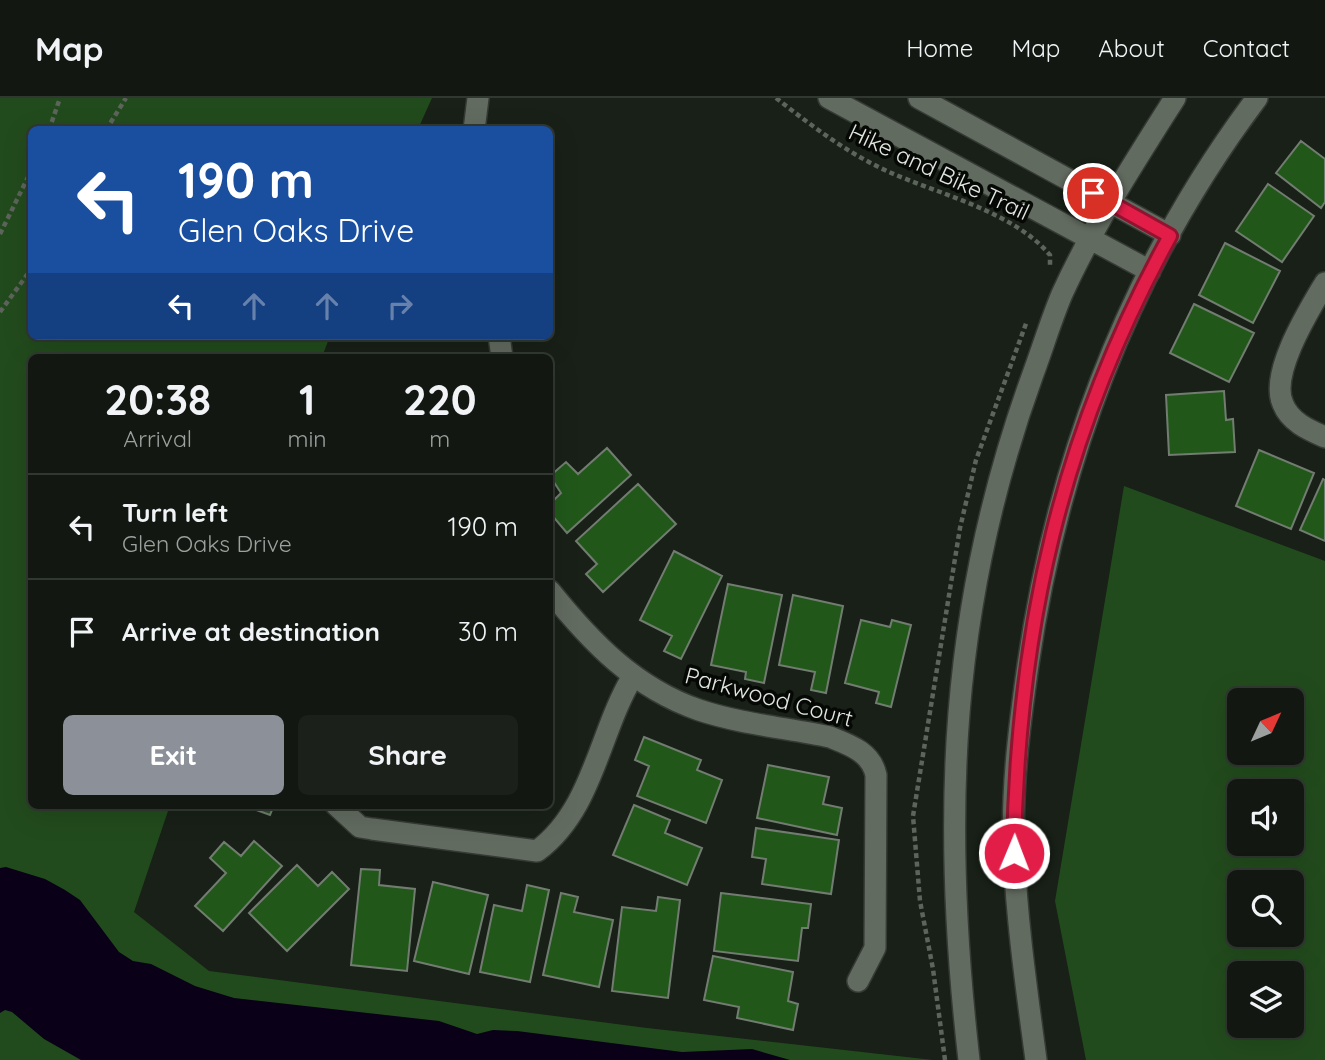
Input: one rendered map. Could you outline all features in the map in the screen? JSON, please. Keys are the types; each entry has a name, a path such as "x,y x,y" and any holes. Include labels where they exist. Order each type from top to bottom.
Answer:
{"main road":[{"path":"474,126 478,98"},
{"path":"829,98 1150,271"},
{"path":"919,98 1170,236"},
{"path":"969,1060 956,951 954,752 963,661 987,522 1019,413 1062,295 1111,203 1175,98"},
{"path":"1036,1060 1019,938 1014,853 1014,782 1030,653 1052,530 1079,435 1105,367 1150,271 1188,201 1257,98"},
{"path":"1325,283 1293,343 1281,375 1279,393 1283,406 1296,422 1325,438"},
{"name":"Parkwood Court","path":"553,595 596,646 656,691 699,710 830,737 849,744 869,758 876,775 875,948 858,981"},
{"path":"340,809 360,827 537,851 553,839 584,790 605,734 633,676"}],"path":[{"path":"50,126 60,98"},
{"path":"108,126 126,98"},
{"name":"Hike and Bike Trail","path":"776,98 826,137 887,171 951,196 1035,237 1050,255"},
{"path":"0,234 28,177"},
{"path":"0,312 28,274"}],"green space":[{"path":"0,98 432,98 419,126 28,126 28,340 328,340 323,354 28,354 28,809 169,809 134,912 209,971 647,1028 933,1060 0,1060"},
{"path":"1124,486 1325,561 1325,1060 1086,1060 1055,901"}],"shaded area":[{"path":"6,867 45,879 80,900 119,952 133,961 151,964 195,986 234,998 439,1021 477,1034 493,1030 517,1031 682,1052 752,1049 790,1060 81,1060 44,1039 12,1012 5,1010 0,1013 0,868"}],"building":[{"path":"1301,141 1325,159 1325,202 1321,208 1276,173"},
{"path":"1268,184 1314,216 1282,262 1236,231"},
{"path":"1225,243 1280,271 1253,323 1199,295"},
{"path":"1194,304 1254,333 1229,382 1170,353"},
{"path":"1224,391 1226,420 1233,419 1235,452 1169,455 1166,395"},
{"path":"607,448 631,475 567,533 553,517 553,501 561,493 553,481 553,473 566,462 578,474"},
{"path":"1259,450 1314,473 1291,529 1236,506"},
{"path":"1323,479 1325,480 1325,541 1300,530"},
{"path":"638,484 676,524 603,592 586,574 597,564 576,541"},
{"path":"674,551 722,576 681,659 664,651 672,636 640,620"},
{"path":"728,584 782,595 764,683 745,679 746,672 711,665"},
{"path":"793,595 843,606 826,693 811,690 815,672 779,665"},
{"path":"861,620 890,627 892,620 911,625 891,707 876,703 879,692 845,683"},
{"path":"644,737 701,760 697,770 722,780 706,823 637,796 649,766 635,760"},
{"path":"768,765 829,777 823,804 842,808 837,835 757,818"},
{"path":"634,805 670,820 665,833 702,848 687,885 613,855"},
{"path":"254,809 272,809 270,815"},
{"path":"756,828 839,840 831,894 762,884 766,859 752,857"},
{"path":"254,841 282,866 223,931 195,906 226,873 210,858 224,842 241,856"},
{"path":"297,865 318,886 332,872 349,889 287,951 249,913"},
{"path":"361,869 380,870 379,885 415,889 407,971 351,965"},
{"path":"433,882 488,895 469,974 414,961"},
{"path":"527,885 549,890 530,982 480,972 494,905 522,911"},
{"path":"561,893 578,897 574,912 613,920 599,987 543,975"},
{"path":"721,893 811,904 808,928 802,928 798,961 714,951"},
{"path":"658,897 680,900 668,998 612,991 622,907 656,911"},
{"path":"713,956 793,972 788,1001 798,1004 793,1030 737,1018 739,1007 704,1000"}],"route":[{"path":"1014,853 1014,782 1020,719 1052,530 1079,435 1105,367 1138,294 1170,236 1093,193"}]}
